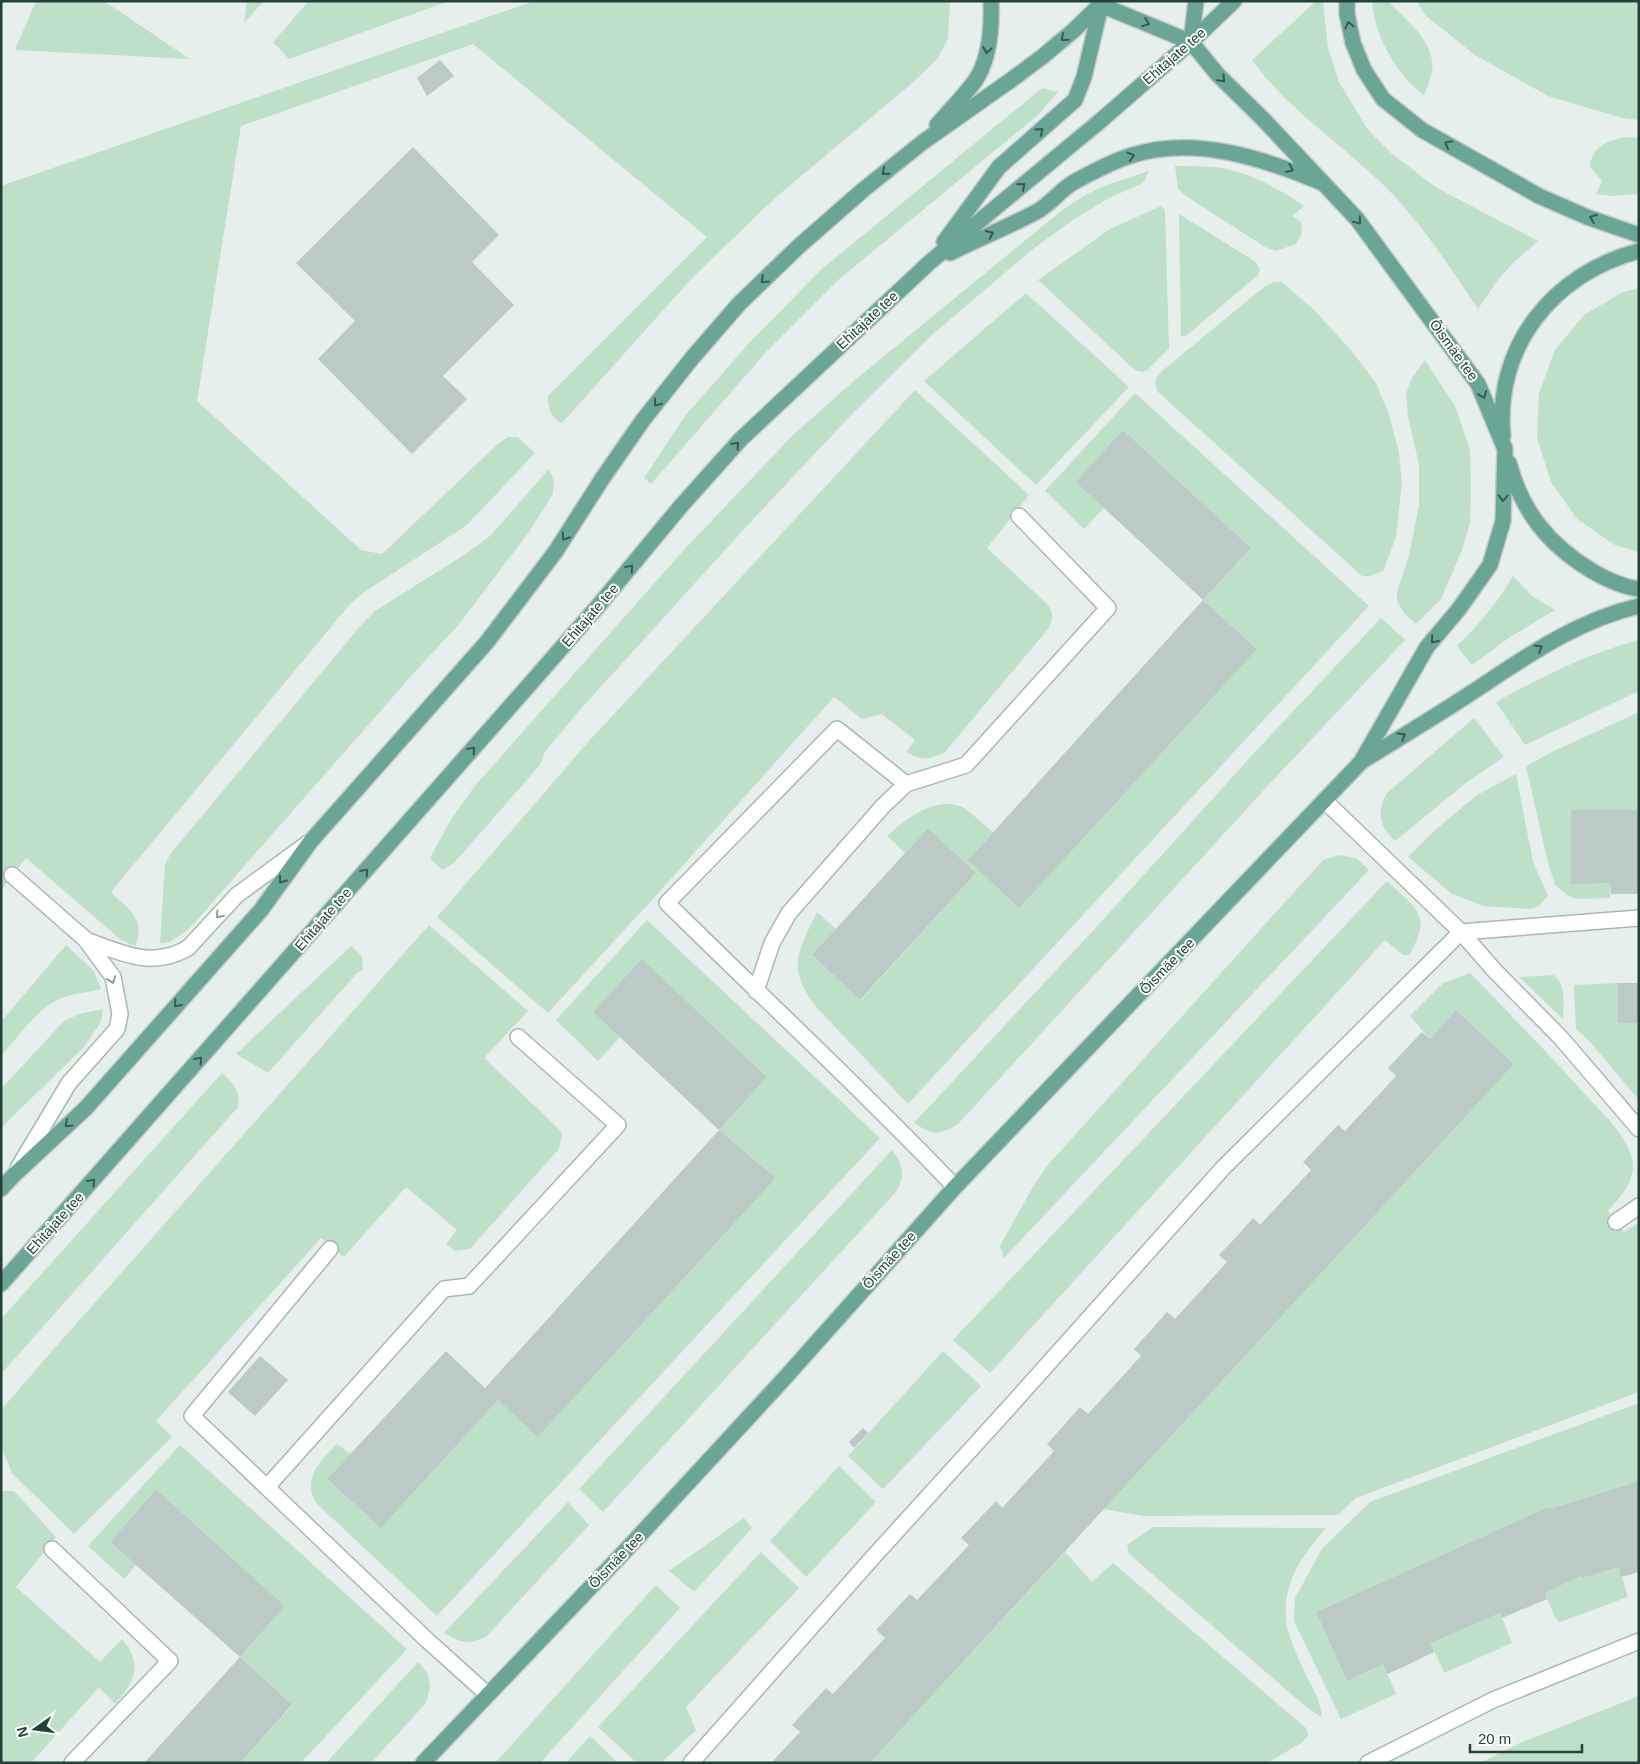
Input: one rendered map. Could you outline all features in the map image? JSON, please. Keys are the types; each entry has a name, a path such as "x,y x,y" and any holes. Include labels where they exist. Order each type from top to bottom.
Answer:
{"main road":[{"path":"923,142 976,80 985,59 992,18 991,1"},
{"path":"1100,2 1191,42 1196,1"},
{"name":"Ehitajate tee","path":"1,1284 518,698 741,438 930,262 1099,122 1191,42 1234,1"},
{"path":"1347,1 1347,14 1353,43 1364,70 1383,99 1422,130 1540,196 1588,217 1639,235"},
{"path":"1,1189 86,1108 261,910 311,841 488,642 556,551 602,479 643,420 693,357 739,304 798,247 862,190 923,142 1011,80 1073,31 1100,2"},
{"path":"930,262 999,168 1075,100 1084,77 1100,2"},
{"name":"Õismäe tee","path":"422,1763 627,1549 783,1380 955,1187 1361,762 1427,647 1459,609 1490,564 1503,521 1505,449 1478,384 1357,219 1326,184 1218,75 1191,42"},
{"path":"930,262 1038,211 1071,183 1104,166 1133,155 1162,149 1181,148 1233,152 1278,164 1326,184"},
{"path":"1639,251 1619,256 1594,267 1571,281 1551,299 1534,320 1510,369 1504,395 1502,422 1505,449 1514,482 1528,512 1548,538 1574,560 1603,578 1639,589"},
{"name":"Õismäe tee","path":"1361,762 1473,692 1538,648 1576,628 1615,612 1639,606"}],"street":[{"path":"756,991 772,943 789,913 883,806 906,784 966,765 1108,608 1019,516"},
{"path":"906,784 837,729 667,903 900,1128 955,1187"},
{"path":"1325,801 1461,932 1494,970 1561,1038 1639,1129"},
{"path":"85,939 130,956 149,959 168,958 188,948 237,895 311,841"},
{"path":"12,875 85,939 113,977 120,1014 117,1029 69,1083 14,1175"},
{"path":"691,1763 1223,1168 1461,932 1639,918"},
{"path":"267,1487 444,1289 469,1286 618,1125 518,1037"},
{"path":"1616,1222 1639,1206"},
{"path":"330,1249 192,1416 426,1640 487,1694"},
{"path":"52,1549 170,1661 72,1763"},
{"path":"1368,1763 1493,1700 1639,1641"}],"green space":[{"path":"36,1 104,1 190,59 15,50"},
{"path":"247,1 264,1 244,23"},
{"path":"309,1 449,1 289,59 273,42"},
{"path":"534,1 950,1 948,39 937,59 911,84 775,198 692,278 562,423 550,412 548,396 707,237 473,44 241,126 197,401 361,550 382,554 500,442 508,437 518,437 535,453 467,525 363,593 350,604 111,892 129,909 137,921 139,928 135,946 121,940 26,858 1,890 1,186"},
{"path":"1316,1 1323,1 1328,48 1339,82 1368,130 1391,153 1437,188 1538,241 1512,264 1497,281 1478,309 1430,239 1397,199 1361,164 1285,98 1252,60"},
{"path":"1372,1 1388,1 1419,33 1430,51 1432,72 1424,95 1405,77 1389,54 1377,28"},
{"path":"1417,1 1639,1 1639,120 1622,118 1548,96 1475,55 1425,15"},
{"path":"1042,88 1058,92 1038,115 837,281 767,351 651,484 644,478 685,416 750,342 822,269"},
{"path":"1628,137 1639,138 1639,194 1612,196 1596,194 1602,181 1590,167 1594,154 1608,142"},
{"path":"1175,166 1214,167 1238,172 1272,186 1294,199 1304,206 1292,216 1301,222 1302,233 1296,244 1276,251 1265,247 1183,194 1178,189"},
{"path":"1149,171 1143,183 1109,198 1073,220 1033,249 933,334 851,415 745,528 579,711 545,752 540,765 454,863 442,870 430,858 450,821 474,787 682,552 793,435 855,380 1061,211 1085,195 1107,185"},
{"path":"1161,206 1165,210 1169,349 1146,371 1141,372 1135,370 1038,280 1110,229"},
{"path":"1179,214 1256,262 1260,269 1258,275 1186,336 1181,336"},
{"path":"1274,282 1282,282 1315,311 1350,349 1376,383 1389,415 1399,452 1402,483 1396,537 1383,571 1369,576 1362,576 1158,392 1155,384 1161,372 1265,286"},
{"path":"1639,288 1639,552 1615,545 1577,519 1551,482 1537,438 1539,393 1555,350 1584,315 1623,292"},
{"path":"1026,293 1129,387 1036,485 924,381"},
{"path":"1425,360 1455,406 1470,450 1470,523 1462,550 1441,599 1416,624 1404,613 1397,601 1397,592 1409,556 1419,506 1419,465 1408,416 1406,393 1412,378"},
{"path":"915,390 1029,495 987,548 1048,605 1052,617 1048,629 945,752 934,757 921,758 906,752 915,740 882,714 862,719 834,697 548,1013 437,917 589,741"},
{"path":"1135,393 1369,606 908,1104 818,1009 802,983 798,972 800,950 817,912 836,929 812,956 861,1000 976,873 928,828 905,853 887,836 920,811 940,804 960,806 993,832 968,860 1256,648 1203,600 1251,548 1123,430 1104,508 1084,529 1045,491"},
{"path":"549,469 554,481 553,494 529,532 460,623 190,928 170,942 160,943 165,864 171,853 362,624 375,611 464,555 490,536"},
{"path":"1513,576 1532,596 1555,610 1510,637 1472,665 1457,646 1487,613"},
{"path":"1381,618 1405,640 1276,777 958,1124 946,1131 931,1132 914,1123 1101,922 1256,751"},
{"path":"1639,640 1639,691 1525,745 1496,702 1566,666 1620,645"},
{"path":"1639,712 1639,810 1571,810 1571,883 1611,883 1610,898 1576,899 1567,895 1555,885 1547,859 1526,766"},
{"path":"1474,718 1504,757 1467,782 1395,841 1386,830 1381,819 1381,808 1386,794"},
{"path":"1516,774 1533,862 1548,896 1539,906 1531,909 1484,906 1452,894 1408,857 1435,830 1477,795"},
{"path":"1339,855 1356,858 1369,870 1004,1258 1000,1246 1031,1190 1047,1166 1323,860"},
{"path":"1387,881 1418,913 1420,930 1409,955 1403,955 1385,940 990,1373 953,1340"},
{"path":"647,920 880,1138 437,1616 317,1504 312,1493 311,1482 315,1470 323,1459 337,1444 350,1454 327,1479 381,1528 498,1400 539,1436 776,1178 719,1130 767,1077 643,960 620,1037 598,1061 556,1020"},
{"path":"429,925 528,1011 484,1058 558,1128 562,1134 559,1149 470,1249 455,1251 446,1244 457,1230 406,1187 344,1257 321,1238 156,1421 172,1437 74,1534 12,1473 1,1446 1,1410"},
{"path":"66,945 94,971 101,989 67,996 48,1006 39,1013 1,1056 1,1022"},
{"path":"351,946 362,956 363,970 358,972 268,1073 236,1054"},
{"path":"1470,973 1604,1114 1629,1148 1633,1166 1630,1180 1623,1193 1608,1211 1624,1232 1639,1223 1639,1392 1356,1498 1338,1515 1143,1516 1104,1509 1514,1064 1456,1010 1430,1039 1410,1016 1443,983"},
{"path":"1554,975 1563,990 1563,1019 1519,977"},
{"path":"1618,983 1618,1023 1639,1023 1639,1100 1591,1043 1576,1029 1574,985"},
{"path":"103,1009 101,1022 84,1047 1,1128 1,1089 63,1022 79,1014"},
{"path":"222,1073 237,1091 238,1107 1,1374 1,1319"},
{"path":"892,1150 899,1160 902,1170 901,1180 896,1192 603,1512 579,1489"},
{"path":"943,1351 981,1386 883,1489 848,1456"},
{"path":"1639,1403 1639,1481 1550,1509 1548,1507 1316,1612 1347,1681 1383,1664 1396,1694 1341,1719 1294,1621 1295,1598 1322,1549 1370,1502"},
{"path":"180,1445 407,1649 301,1763 240,1763 292,1706 240,1657 285,1606 156,1489 110,1542 136,1565 124,1579 88,1546"},
{"path":"839,1466 876,1502 806,1577 770,1541"},
{"path":"1,1491 14,1491 56,1537 16,1587 100,1662 122,1639 129,1648 134,1665 132,1680 115,1704 99,1687 31,1763 1,1763"},
{"path":"568,1502 589,1525 486,1637 465,1642 444,1633"},
{"path":"744,1518 752,1528 694,1592 669,1571"},
{"path":"1153,1527 1326,1528 1309,1549 1296,1570 1291,1581 1286,1606 1286,1620 1289,1633 1299,1660 1316,1694 1321,1717 1304,1705 1129,1554 1127,1545"},
{"path":"761,1552 799,1588 686,1707 696,1730 661,1763 637,1763 598,1727"},
{"path":"1065,1552 1092,1582 1113,1563 1306,1728 1308,1735 1303,1742 1267,1763 870,1763"},
{"path":"1619,1567 1628,1597 1560,1622 1555,1617 1545,1593 1581,1576 1582,1578"},
{"path":"656,1585 680,1608 540,1763 495,1763"},
{"path":"1500,1613 1512,1643 1444,1673 1431,1643"},
{"path":"418,1662 428,1674 430,1687 426,1703 371,1763 326,1763"},
{"path":"1639,1696 1639,1763 1480,1763 1520,1743"},
{"path":"590,1736 618,1763 566,1763"}],"building":[{"path":"440,60 454,76 427,96 417,78"},
{"path":"413,147 499,235 472,262 514,305 443,376 467,399 412,454 318,359 355,321 296,263"},
{"path":"1123,430 1251,548 1203,600 1076,482"},
{"path":"1203,600 1257,649 1019,908 968,860"},
{"path":"1571,810 1639,810 1639,894 1611,894 1611,883 1571,884"},
{"path":"928,828 976,873 860,1000 812,955"},
{"path":"642,959 767,1077 719,1130 593,1012"},
{"path":"1618,983 1639,983 1639,1023 1618,1023"},
{"path":"1456,1010 1514,1064 870,1763 771,1763 800,1732 792,1725 826,1688 833,1694 885,1638 876,1630 910,1594 917,1600 969,1545 961,1538 996,1501 1002,1508 1054,1451 1047,1444 1080,1407 1088,1414 1141,1356 1134,1349 1167,1312 1175,1319 1227,1262 1219,1255 1253,1218 1260,1225 1311,1170 1303,1162 1338,1125 1345,1131 1396,1076 1388,1068 1422,1032 1430,1039"},
{"path":"719,1130 776,1178 538,1437 498,1400 381,1528 327,1479 446,1351 485,1388"},
{"path":"260,1356 288,1380 255,1416 228,1392"},
{"path":"863,1428 868,1433 854,1448 849,1442"},
{"path":"1639,1481 1639,1572 1621,1577 1619,1567 1582,1578 1581,1576 1545,1593 1547,1599 1502,1618 1500,1613 1431,1643 1434,1652 1403,1667 1387,1674 1383,1664 1347,1681 1316,1612 1548,1507 1550,1509"},
{"path":"156,1489 285,1606 240,1657 110,1542"},
{"path":"240,1657 292,1705 240,1763 144,1763"}]}
